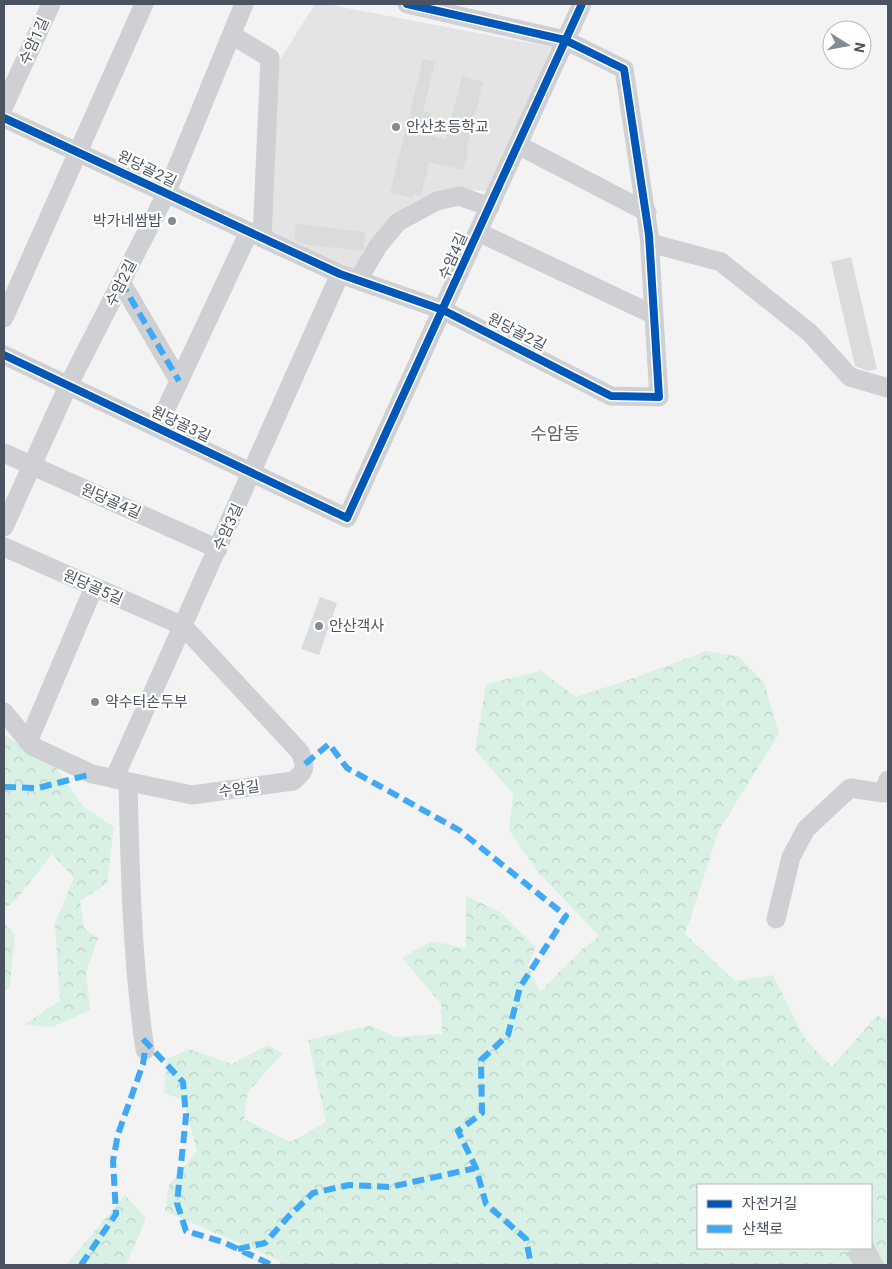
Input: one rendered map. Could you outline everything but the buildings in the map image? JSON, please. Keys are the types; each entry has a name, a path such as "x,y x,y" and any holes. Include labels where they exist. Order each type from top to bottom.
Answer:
{"street":[{"name":"수암1길","path":"4,106 51,4"},
{"path":"4,318 144,4"},
{"name":"수암2길","path":"4,527 68,386 166,194 244,4"},
{"path":"407,4 565,40"},
{"name":"수암4길","path":"347,518 582,4"},
{"path":"157,428 179,381 256,235 270,58 232,35"},
{"name":"원당골2길","path":"4,118 340,274 443,310 611,396 659,397 647,212 624,69 565,40"},
{"path":"518,145 647,212"},
{"path":"358,280 378,246 398,222 437,201 459,196 490,208"},
{"path":"478,232 654,315"},
{"path":"650,243 720,262 810,333 850,378 888,388"},
{"name":"수암3길","path":"121,781 183,626 340,274"},
{"path":"121,282 179,381"},
{"name":"원당골3길","path":"4,355 347,518"},
{"name":"원당골4길","path":"4,453 218,549"},
{"name":"원당골5길","path":"4,548 183,626"},
{"path":"28,742 94,587"},
{"name":"수암길","path":"4,712 32,746 92,774 121,781 192,795 293,781 302,774 305,764 300,752 183,626"},
{"path":"776,919 791,857 806,829 850,788 883,793 888,780"},
{"path":"121,781 137,998 145,1050"}],"shaded area":[{"name":"안산초등학교","path":"315,4 326,4 551,47 491,191 457,190 412,208 354,274 269,237 277,64"}],"green space":[{"path":"706,651 738,656 764,682 779,734 719,830 685,934 735,981 773,975 805,1039 832,1067 877,1015 888,1022 888,1265 282,1265 278,1260 165,1211 169,1185 197,1151 184,1101 164,1092 167,1059 189,1049 232,1064 267,1045 283,1053 248,1092 244,1119 291,1142 326,1122 308,1040 371,1025 395,1037 442,1034 441,1004 402,958 431,941 466,948 466,896 500,912 536,947 528,966 540,992 578,953 599,936 537,871 509,830 513,794 475,750 486,684 541,671 576,697"},
{"path":"4,735 55,766 84,807 114,827 107,883 80,901 84,928 98,938 86,973 90,1010 52,1027 24,1025 60,1000 55,923 74,878 52,854 17,899 4,909"},
{"path":"4,923 15,935 10,987 4,992"},
{"path":"125,1195 146,1218 126,1265 66,1265"}],"tunnel":[{"path":"853,1265 888,1247"}],"marked path":[{"path":"121,282 179,381"},
{"path":"305,764 329,744 347,768 459,830 566,916 520,987 508,1035 481,1060 482,1113 458,1131 476,1168 486,1204 526,1239 531,1265"},
{"path":"4,787 38,788 92,774"},
{"path":"143,1039 183,1082 186,1116 177,1203 186,1231 223,1242 272,1265"},
{"path":"81,1265 116,1214 113,1161 118,1134 143,1064 145,1050"},
{"path":"238,1249 265,1243 313,1193 349,1185 390,1187 476,1168"}],"cycle path":[{"path":"4,118 340,274 443,310 611,396 659,397 649,235 624,69 565,40 407,4"},
{"path":"4,355 347,518 582,4"}],"place":[{"name":"안산초등학교","path":"396,127"},
{"name":"박가네쌈밥","path":"172,221"},
{"name":"안산객사","path":"319,626"},
{"name":"약수터손두부","path":"95,702"}],"district":[{"name":"수암동","path":"555,433"}]}
